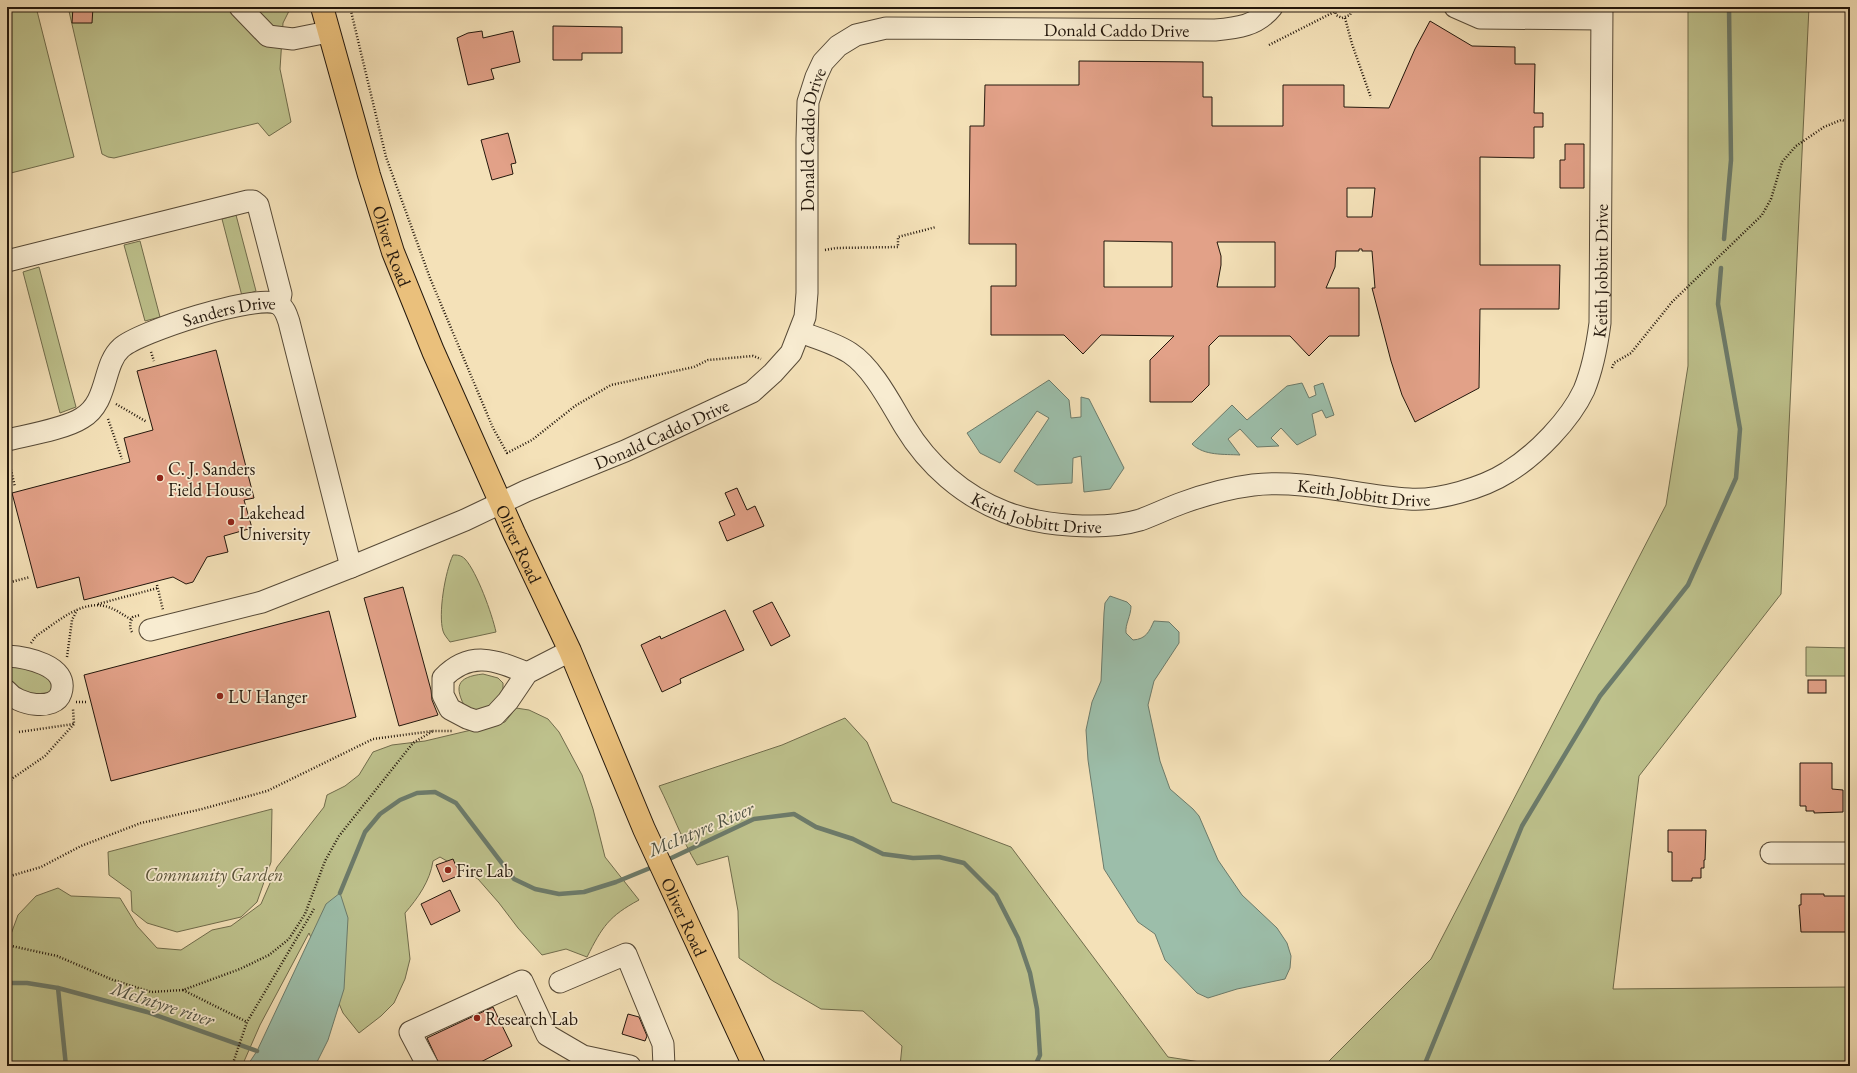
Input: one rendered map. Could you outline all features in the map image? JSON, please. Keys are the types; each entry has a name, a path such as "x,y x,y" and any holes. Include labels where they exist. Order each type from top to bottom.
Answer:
{"main road":[{"name":"Oliver Road","path":"322,7 369,175 393,252 433,351 500,503 570,652 644,829 754,1066"}],"street":[{"path":"240,7 268,36 293,39 328,32"},
{"name":"Donald Caddo Drive","path":"500,503 625,451 752,392 773,373 791,353 805,317 807,293 808,102 816,77 823,62 838,46 856,35 886,28 1211,30 1234,28 1254,23 1272,7"},
{"path":"1456,7 1480,18 1601,13"},
{"name":"Keith Jobbitt Drive","path":"800,332 831,344 851,354 876,379 916,444 939,471 966,492 1004,512 1039,523 1110,525 1139,520 1218,491 1253,485 1289,483 1322,486 1366,495 1427,499 1442,497 1478,486 1506,474 1525,459 1555,431 1583,391 1595,359 1600,323 1601,13"},
{"path":"7,261 253,201 258,205 280,294 279,304"},
{"name":"Sanders Drive","path":"7,440 81,419 112,401 104,388 113,358 121,348 130,341 188,319 221,310 257,302 268,301 279,304 286,312 290,322 351,567"},
{"path":"155,619 262,602 465,520 500,503"},
{"path":"527,673 504,664 484,660 468,661 453,668 444,678 444,695 450,709 467,718 476,721 495,715 508,702 527,673 570,652"},
{"path":"7,691 21,702 33,706 56,700 61,694 62,684 56,672 44,664 15,656"},
{"path":"1771,853 1850,853"},
{"path":"560,982 626,954 663,1044 664,1066"},
{"path":"428,1066 410,1032 522,981 547,1035 583,1056 630,1066"}],"path":[{"path":"350,7 386,157 430,278 493,428 506,453 532,440 575,406 611,385 694,366 708,360 753,356 761,359"},
{"path":"1334,7 1334,12 1339,17 1345,18 1350,15 1353,7"},
{"path":"1270,45 1334,12"},
{"path":"1345,18 1352,44 1371,98"},
{"path":"1610,374 1614,363 1631,353 1672,302 1762,215 1771,199 1782,162 1796,146 1824,127 1841,120 1850,122"},
{"path":"823,250 836,248 898,247 898,237 936,228"},
{"path":"112,401 147,422"},
{"path":"110,414 107,419 122,459"},
{"path":"7,454 15,486"},
{"path":"7,506 12,504"},
{"path":"7,583 30,577"},
{"path":"98,605 157,587 155,619"},
{"path":"15,656 28,647 36,636 85,605 98,605 111,608 132,620 155,619"},
{"path":"67,660 69,633 72,620 77,609"},
{"path":"133,617 155,619 130,629 130,624 133,617"},
{"path":"72,702 87,702"},
{"path":"7,878 41,867 81,846 142,822 202,809 267,791 373,739 434,731 454,731 476,721"},
{"path":"7,785 13,778 44,756 74,724"},
{"path":"7,944 57,956 113,980 151,992 183,990 269,955 289,939 305,914 326,861 339,836 413,743 434,731"},
{"path":"232,1066 247,1022 314,910"},
{"path":"183,990 247,1022"}],"green space":[{"path":"7,7 36,7 74,157 7,174"},
{"path":"68,7 291,7 283,23 280,69 291,122 269,136 258,123 114,158 102,154"},
{"path":"1688,7 1809,7 1781,594 1639,776 1613,989 1850,987 1850,1066 1324,1066 1431,959 1666,505 1688,366"},
{"path":"236,215 256,291 242,296 222,219"},
{"path":"140,241 160,317 145,321 124,245"},
{"path":"39,267 76,407 60,413 23,272"},
{"path":"453,555 464,558 470,565 488,604 496,632 450,642 444,634 441,614 443,593 447,572"},
{"path":"1806,647 1850,648 1850,676 1806,676"},
{"path":"11,666 26,666 52,679 52,689 46,695 23,692 15,686 7,674"},
{"path":"483,674 498,678 503,683 503,694 491,707 476,713 466,709 459,689 460,684 467,678 474,675"},
{"path":"516,708 529,710 548,719 559,732 582,775 593,809 605,857 639,900 620,911 607,923 587,957 566,949 542,955 478,879 440,857 433,861 423,889 405,913 410,959 405,979 394,1003 381,1016 359,1033 343,1013 309,933 260,1025 242,1066 7,1066 7,945 18,915 36,896 58,888 71,896 120,898 137,926 157,948 181,950 212,930 231,926 261,904 277,867 324,807 327,795 345,786 359,775 373,752 392,745 425,741 505,722"},
{"path":"845,718 867,742 892,802 1011,847 1168,1057 1226,1066 900,1066 902,1046 863,1011 821,1009 773,981 739,958 738,911 728,856 697,865 659,786 782,745"},
{"name":"Community Garden","path":"272,809 271,862 257,902 241,917 177,932 147,923 132,911 131,891 109,875 108,852"}],"shaded area":[{"path":"1049,380 1069,400 1071,418 1081,417 1081,397 1089,399 1124,468 1110,489 1084,492 1081,456 1073,458 1072,483 1037,485 1014,471 1049,418 1037,411 1000,463 980,453 967,433"},
{"path":"1302,383 1309,398 1316,395 1314,386 1323,383 1334,415 1326,418 1322,410 1312,414 1316,435 1297,445 1281,428 1271,438 1279,446 1257,447 1240,429 1228,439 1240,455 1202,451 1192,444 1232,405 1247,420 1287,386"},
{"path":"1110,596 1127,602 1131,606 1126,626 1126,633 1133,640 1144,636 1154,621 1169,622 1179,632 1179,643 1154,681 1148,705 1160,761 1170,789 1199,816 1218,860 1242,895 1277,928 1287,943 1291,956 1290,968 1285,979 1237,989 1208,998 1197,993 1165,960 1155,934 1138,922 1104,869 1088,760 1086,730 1092,702 1101,681 1105,603"},
{"path":"340,893 348,918 344,989 328,1040 315,1066 247,1066 257,1051 326,904"}],"building":[{"path":"73,7 93,7 92,23 72,23"},
{"path":"1430,21 1472,46 1515,47 1515,64 1535,64 1534,113 1543,113 1543,127 1534,127 1534,158 1480,157 1480,265 1560,265 1559,309 1480,309 1479,388 1415,422 1402,395 1391,361 1372,288 1375,288 1372,251 1362,251 1362,249 1359,249 1359,251 1336,251 1335,267 1326,288 1359,288 1359,336 1329,336 1309,356 1290,336 1219,336 1209,346 1209,385 1192,402 1150,402 1150,360 1174,336 1101,335 1083,354 1064,335 991,335 991,286 1016,286 1016,244 969,244 970,126 984,126 985,85 1079,85 1079,61 1203,62 1203,97 1212,97 1212,126 1283,126 1283,85 1344,85 1344,107 1389,108 1415,49","holes":["1347,188 1375,188 1372,217 1347,217","1104,241 1172,242 1172,287 1104,287","1217,242 1275,242 1275,287 1217,287 1221,256"]},
{"path":"553,26 622,27 622,53 582,53 582,60 553,60"},
{"path":"482,31 483,38 513,31 520,62 491,69 494,79 468,85 457,38 468,33"},
{"path":"508,133 516,163 511,164 513,174 492,180 481,140"},
{"path":"1565,144 1584,144 1584,188 1560,188 1560,160 1565,160"},
{"name":"C. J. Sanders Field House","path":"216,350 254,498 244,500 252,528 224,536 228,552 207,557 193,582 186,584 173,577 84,600 79,577 37,588 12,493 130,462 124,438 153,430 137,371"},
{"path":"737,488 747,510 755,506 764,526 727,541 719,522 735,515 725,493"},
{"path":"403,587 431,690 432,700 438,715 399,726 364,598"},
{"path":"772,602 790,636 771,646 753,611"},
{"path":"725,610 744,650 680,679 681,683 662,692 641,645 660,636 661,639"},
{"name":"LU Hanger","path":"329,611 356,717 111,781 84,675"},
{"path":"1808,680 1826,680 1826,693 1808,693"},
{"path":"1800,763 1832,763 1832,789 1843,790 1843,812 1814,813 1814,811 1806,811 1806,806 1800,806"},
{"path":"1668,830 1706,830 1705,860 1704,868 1701,868 1701,878 1692,878 1692,881 1672,881 1672,852 1668,852"},
{"name":"Fire Lab","path":"453,859 460,875 443,882 436,865"},
{"path":"450,890 460,911 431,925 421,904"},
{"path":"1801,894 1850,896 1850,932 1801,932 1799,905 1801,905"},
{"name":"Research Lab","path":"493,1007 512,1046 473,1066 440,1066 427,1038"},
{"path":"628,1014 639,1017 647,1036 645,1041 622,1034"}],"waterway":[{"path":"1724,239 1731,160 1729,7"},
{"path":"1424,1066 1522,826 1600,696 1688,585 1736,478 1740,429 1718,304 1721,268"},
{"name":"McIntyre River","path":"340,893 365,832 380,814 400,800 417,793 435,792 456,803 514,879 535,889 559,894 584,892 616,882 655,866"},
{"name":"McIntyre River","path":"665,861 754,819 794,814 816,827 853,839 883,854 913,858 939,857 964,863 996,895 1018,938 1030,973 1037,1009 1040,1055 1035,1066"},
{"name":"McIntyre River","path":"7,983 27,983 58,988 66,1066"},
{"name":"McIntyre river","path":"58,988 147,1012 257,1051"}],"place":[{"name":"C. J. Sanders Field House","path":"160,478"},
{"name":"Lakehead University","path":"231,522"},
{"name":"LU Hanger","path":"220,696"},
{"name":"Fire Lab","path":"448,870"},
{"name":"Research Lab","path":"477,1018"}]}
